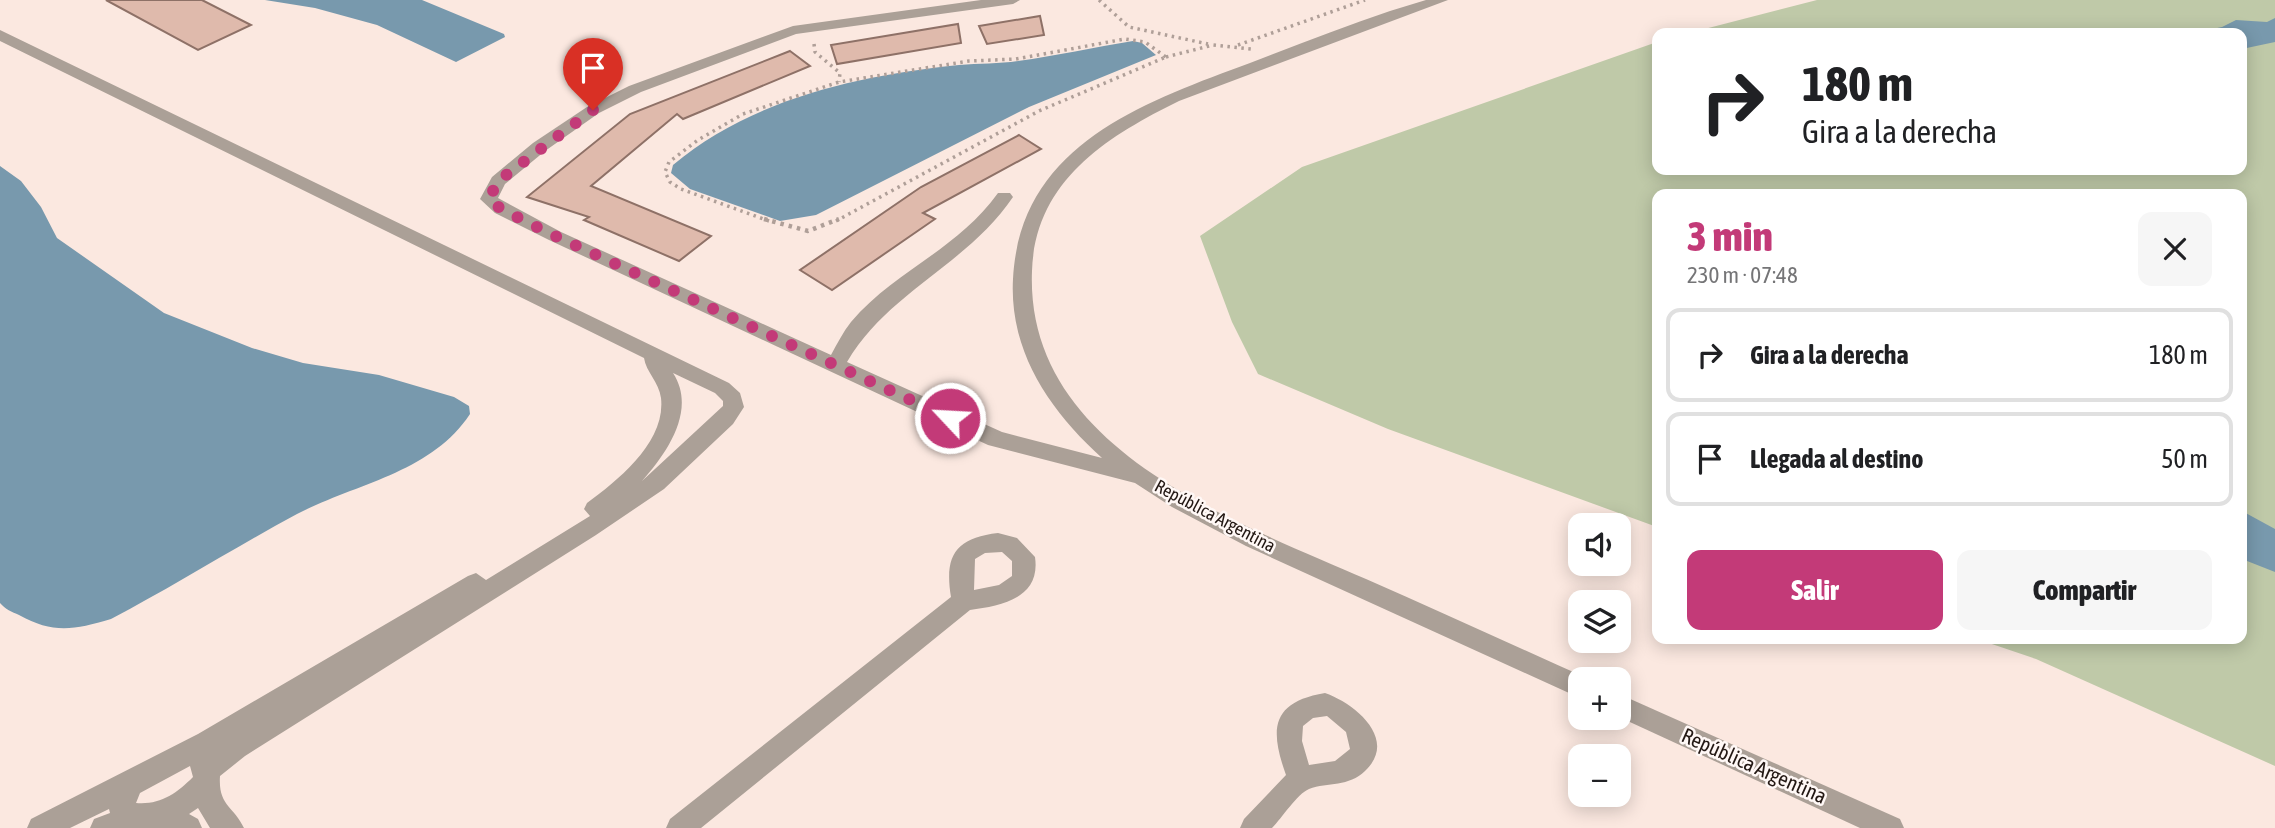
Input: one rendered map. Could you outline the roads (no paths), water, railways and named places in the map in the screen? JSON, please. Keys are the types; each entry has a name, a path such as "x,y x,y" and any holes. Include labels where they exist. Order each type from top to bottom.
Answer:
{"street":[{"path":"1013,0 811,26 635,89 593,110 498,181 489,199 501,209 555,236 996,439 1143,477"},
{"name":"República Argentina","path":"1430,1 1154,104 1093,142 1058,174 1030,220 1022,251 1022,315 1034,357 1059,402 1098,442 1143,477 1199,512 1248,536 1568,682"},
{"path":"0,35 646,354 722,388 733,398 734,407 726,419 656,483 577,536 236,748 201,769 130,785 41,828"},
{"path":"835,364 859,325 880,305 973,236 990,220 1004,197"},
{"path":"104,828 174,810 201,769 606,501 638,471 667,431 671,383 665,372 646,354"},
{"path":"680,828 964,601"},
{"name":"República Argentina","path":"1631,710 1890,828"},
{"path":"201,769 207,803 217,818 230,828"},
{"path":"1254,828 1301,778"},
{"path":"130,785 121,806 125,814 148,815 188,828"}],"water":[{"path":"265,0 422,0 504,34 505,37 456,62 377,25 315,8"},
{"path":"2275,18 2275,42 2247,48 2247,28 2217,28 2236,20 2267,22"},
{"path":"1133,41 1142,43 1156,55 1029,107 816,215 780,221 690,189 671,173 673,165 704,142 737,123 808,94 921,69 1004,63"},
{"path":"0,166 21,181 41,207 57,238 164,313 252,348 303,363 379,375 454,397 469,406 470,414 454,434 414,463 297,514 111,619 75,628 53,628 11,611 0,603"},
{"path":"2247,514 2275,529 2275,572 2247,561"}]}
